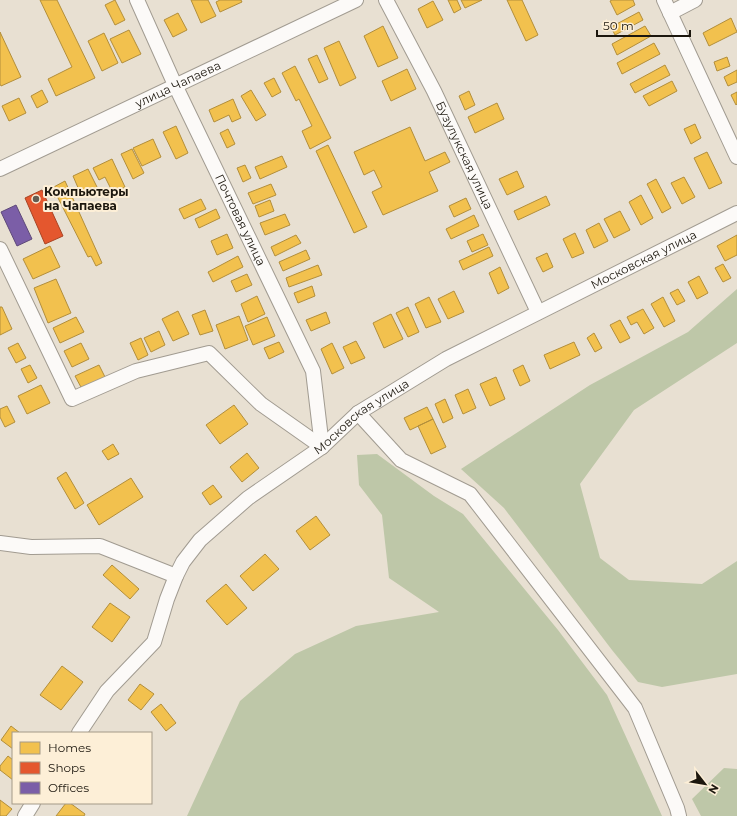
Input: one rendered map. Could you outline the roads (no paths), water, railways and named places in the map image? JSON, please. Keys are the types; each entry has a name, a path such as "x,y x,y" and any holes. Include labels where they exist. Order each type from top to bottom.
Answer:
{"street":[{"name":"Почтовая улица","path":"136,0 175,85 313,371 322,447"},
{"name":"улица Чапаева","path":"0,169 356,0"},
{"name":"Бузулукская улица","path":"386,0 434,91 538,312"},
{"path":"664,0 737,157"},
{"path":"670,13 695,0"},
{"name":"Московская улица","path":"80,732 106,691 154,642 176,576 183,562 200,540 248,498 322,447 358,413 446,359 737,213"},
{"path":"0,249 72,398 136,371 209,353 261,404 322,447"},
{"path":"358,413 401,460 470,494 635,708 678,808 679,816"},
{"path":"0,543 31,546 100,546 176,576"},
{"path":"25,816 32,804"}],"place":[{"name":"Компьютеры на Чапаева","path":"36,199"}]}
